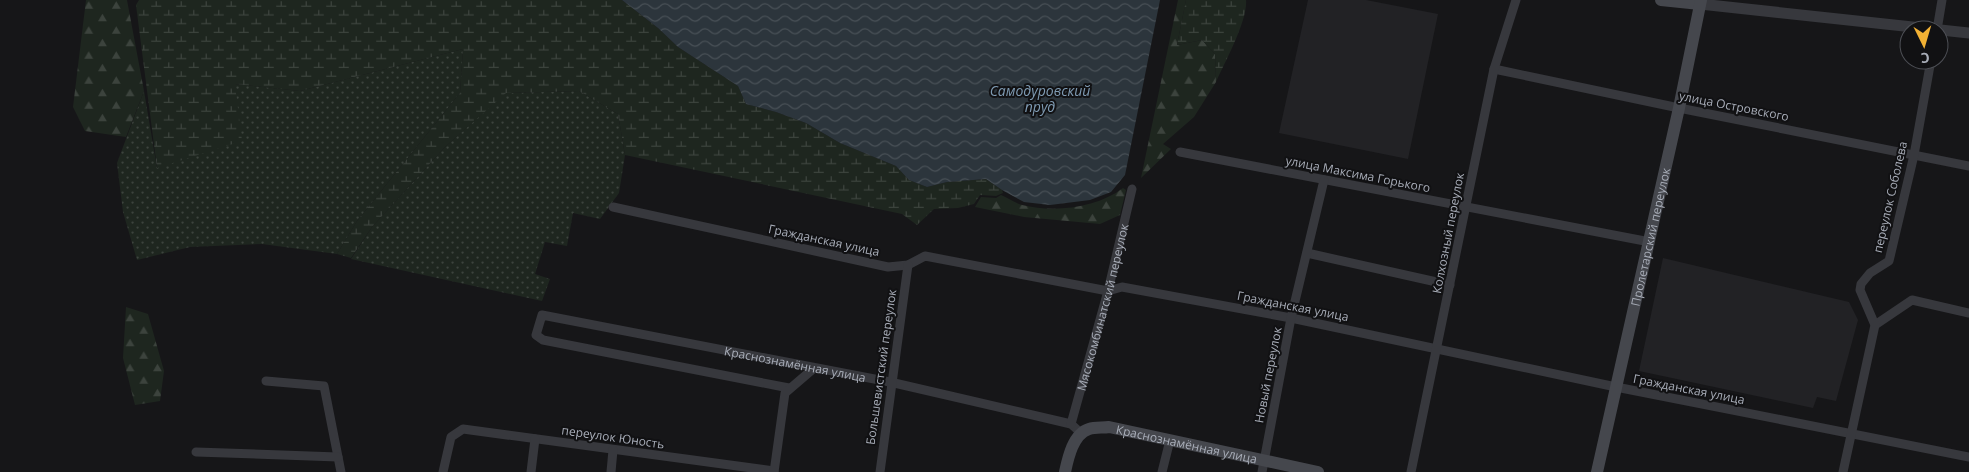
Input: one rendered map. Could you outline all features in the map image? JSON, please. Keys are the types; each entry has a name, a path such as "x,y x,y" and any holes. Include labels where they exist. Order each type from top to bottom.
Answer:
{"main road":[{"path":"1661,0 1701,2"},
{"name":"Пролетарский переулок","path":"1597,472 1650,242 1701,2"},
{"name":"Краснознамённая улица","path":"1082,433 1090,429 1109,427 1170,440 1263,466 1318,472"},
{"path":"1065,472 1070,451 1082,433"}],"street":[{"name":"Колхозный переулок","path":"1412,472 1494,69 1516,0"},
{"path":"1939,20 1942,0"},
{"path":"1701,2 1899,25"},
{"path":"1949,31 1969,33"},
{"name":"улица Островского","path":"1494,69 1969,166"},
{"name":"переулок Соболева","path":"1875,325 1860,290 1861,284 1870,273 1889,261 1914,155 1929,70"},
{"name":"улица Максима Горького","path":"1180,152 1650,242"},
{"name":"Новый переулок","path":"1263,466 1291,318 1324,180"},
{"name":"Мясокомбинатский переулок","path":"1071,424 1108,291 1132,189"},
{"name":"Гражданская улица","path":"613,207 888,267 908,265 925,256 1108,291 1122,287 1291,318 1616,387 1969,457"},
{"path":"1307,253 1450,285"},
{"name":"Большевистский переулок","path":"880,472 890,382 908,265"},
{"path":"1843,472 1875,325 1912,300 1969,313"},
{"name":"Краснознамённая улица","path":"789,388 543,340 536,335 537,330 542,315 813,369 890,382 1071,424 1082,433"},
{"path":"774,471 785,393 813,369"},
{"path":"266,381 324,386 341,472"},
{"name":"переулок Юность","path":"443,472 452,437 463,430 774,471"},
{"path":"531,472 535,438"},
{"path":"1162,472 1170,440"},
{"path":"611,472 613,450"},
{"path":"196,452 338,457"}],"shaded area":[{"path":"1308,0 1366,0 1438,14 1408,159 1279,133"},
{"path":"1663,258 1849,302 1858,320 1836,401 1817,397 1813,408 1639,371"}],"green space":[{"path":"86,0 127,0 144,91 126,137 85,131 73,107"},
{"path":"139,0 622,0 658,28 678,47 738,86 746,104 806,123 840,143 896,166 909,180 927,187 947,182 986,179 1002,190 1003,193 996,196 980,195 974,204 958,208 934,209 917,225 902,214 625,155 618,114 579,91 506,93 445,147 372,227 351,258 337,254 357,221 460,93 463,49 300,91 235,84 242,141 157,168 136,5"},
{"path":"1178,0 1186,0 1177,45 1202,40 1215,54 1216,82 1194,117 1163,144 1171,149 1141,178"},
{"path":"1186,0 1246,0 1246,8 1240,29 1216,82 1215,54 1202,40 1177,45"},
{"path":"463,49 460,93 357,221 337,254 262,244 190,247 137,260 123,212 117,163 144,91 157,168 235,84 300,91"},
{"path":"579,91 618,114 625,155 619,193 600,219 573,213 567,246 545,242 535,274 550,279 542,301 351,259 372,227 445,147 505,93"},
{"path":"1123,188 1126,190 1120,215 1100,224 1024,217 975,207 981,197 996,198 1001,195 1019,204 1034,207 1048,209 1075,207 1101,200"},
{"path":"126,307 148,314 164,371 160,401 135,405 123,358"}],"water":[{"name":"Самодуровский пруд","path":"622,0 1160,0 1125,175 1111,192 1090,200 1050,205 1024,202 986,179 947,182 927,187 909,180 896,166 840,143 806,123 746,104 738,86 678,47 658,28"}]}
